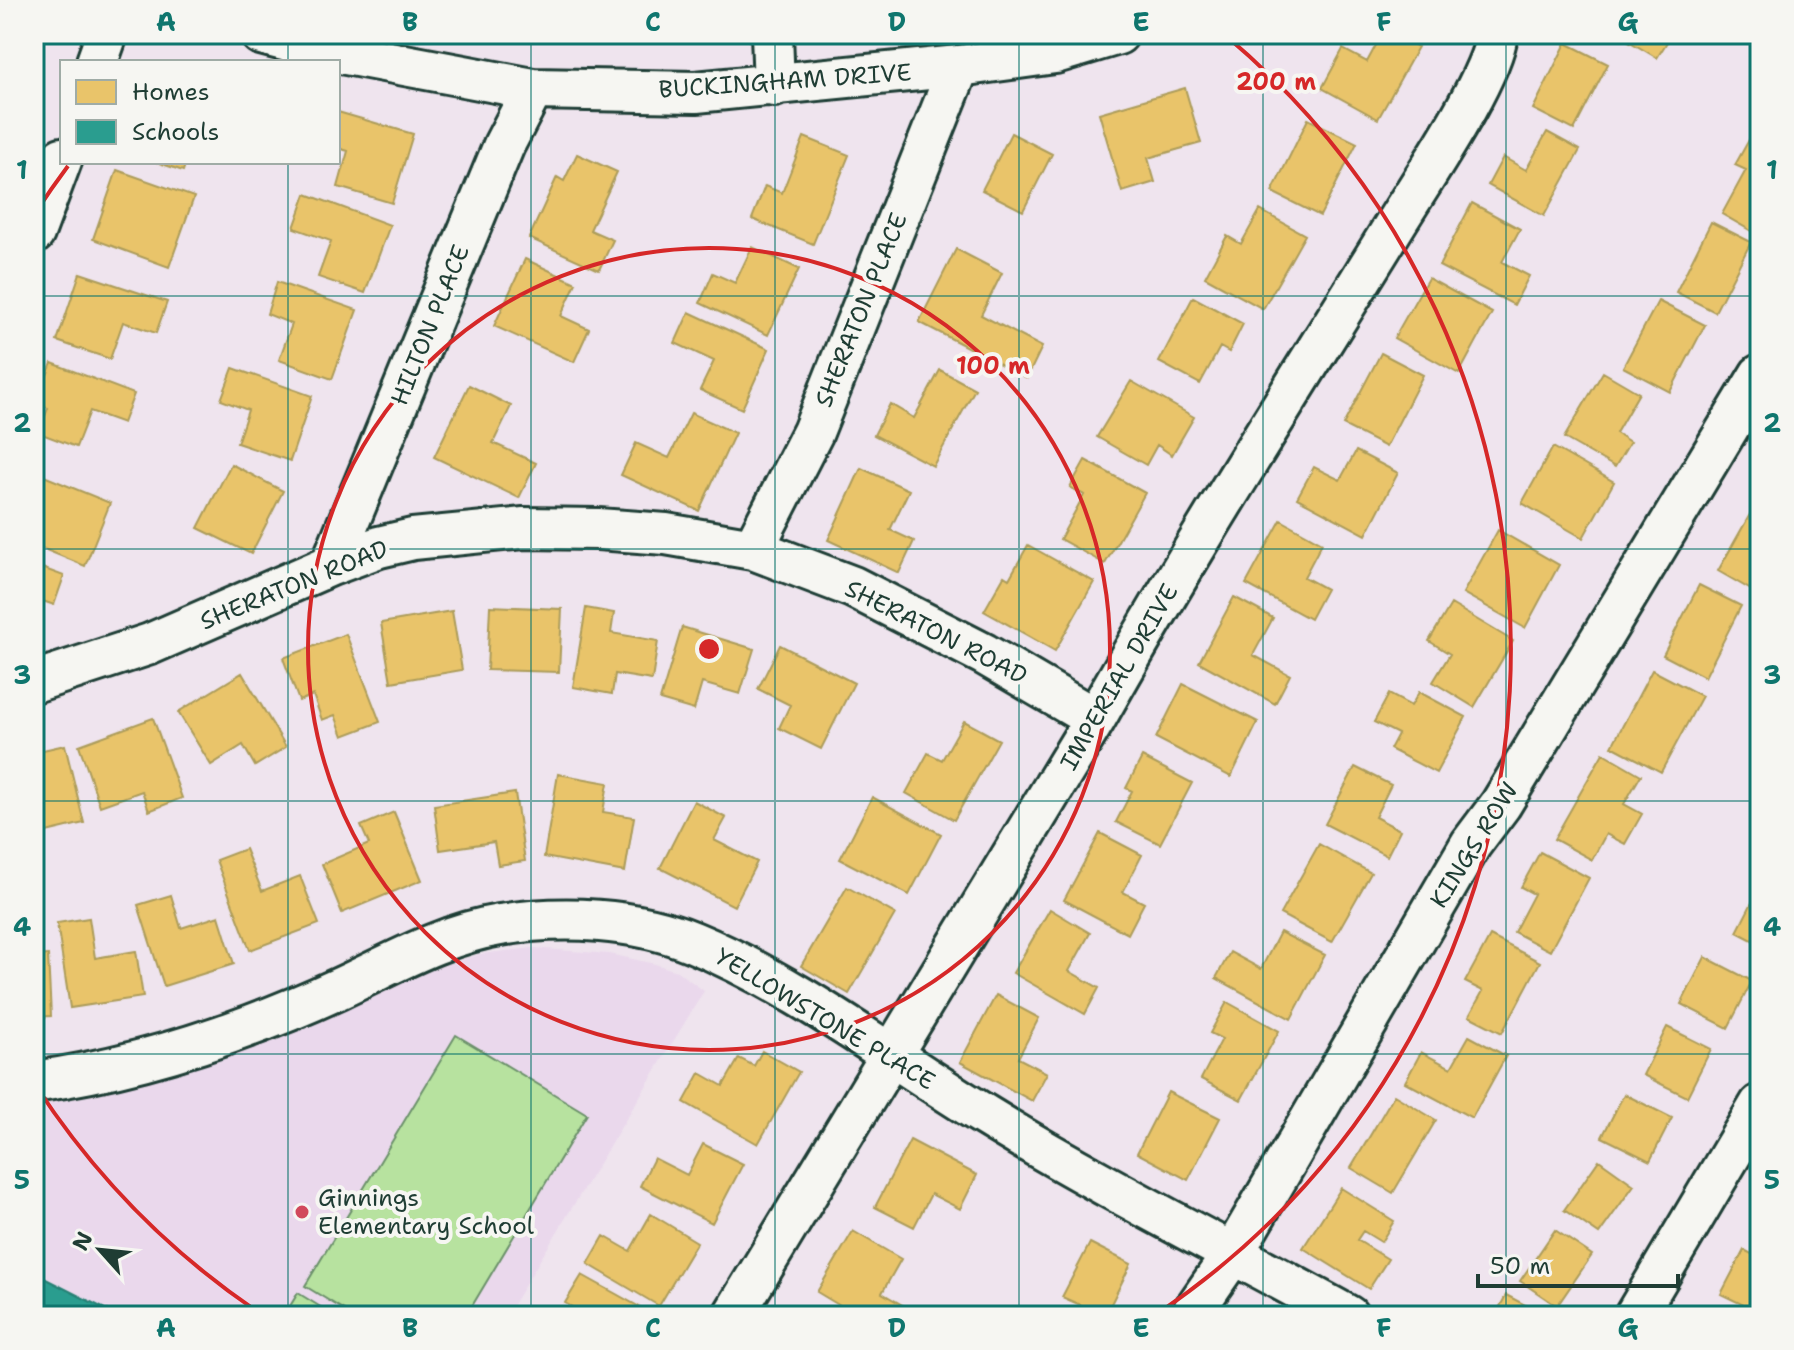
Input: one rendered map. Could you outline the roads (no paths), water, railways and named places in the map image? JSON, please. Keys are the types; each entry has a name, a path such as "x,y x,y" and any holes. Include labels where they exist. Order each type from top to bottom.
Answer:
{"street":[{"path":"98,60 107,34"},
{"name":"BUCKINGHAM DRIVE","path":"261,34 314,48 533,89 696,92 959,66 1055,53 1118,34"},
{"path":"772,34 774,86"},
{"name":"IMPERIAL DRIVE","path":"733,1316 833,1156 889,1055 1095,719 1150,621 1484,74 1497,34"},
{"name":"SHERATON PLACE","path":"753,549 813,432 959,66"},
{"name":"HILTON PLACE","path":"331,565 504,145 533,89"},
{"path":"34,233 60,163"},
{"name":"KINGS ROW","path":"1190,1316 1232,1255 1471,844 1501,804 1760,375"},
{"name":"SHERATON ROAD","path":"34,682 150,644 331,565 413,539 524,528 666,534 753,549 853,587 984,654 1095,719"},
{"name":"YELLOWSTONE PLACE","path":"34,1082 77,1076 164,1054 253,1024 340,988 380,967 496,925 549,919 626,925 692,942 764,978 988,1117 1232,1255 1348,1316"},
{"path":"1635,1316 1760,1105"}],"place":[{"name":"Ginnings Elementary School","path":"302,1212"}]}
